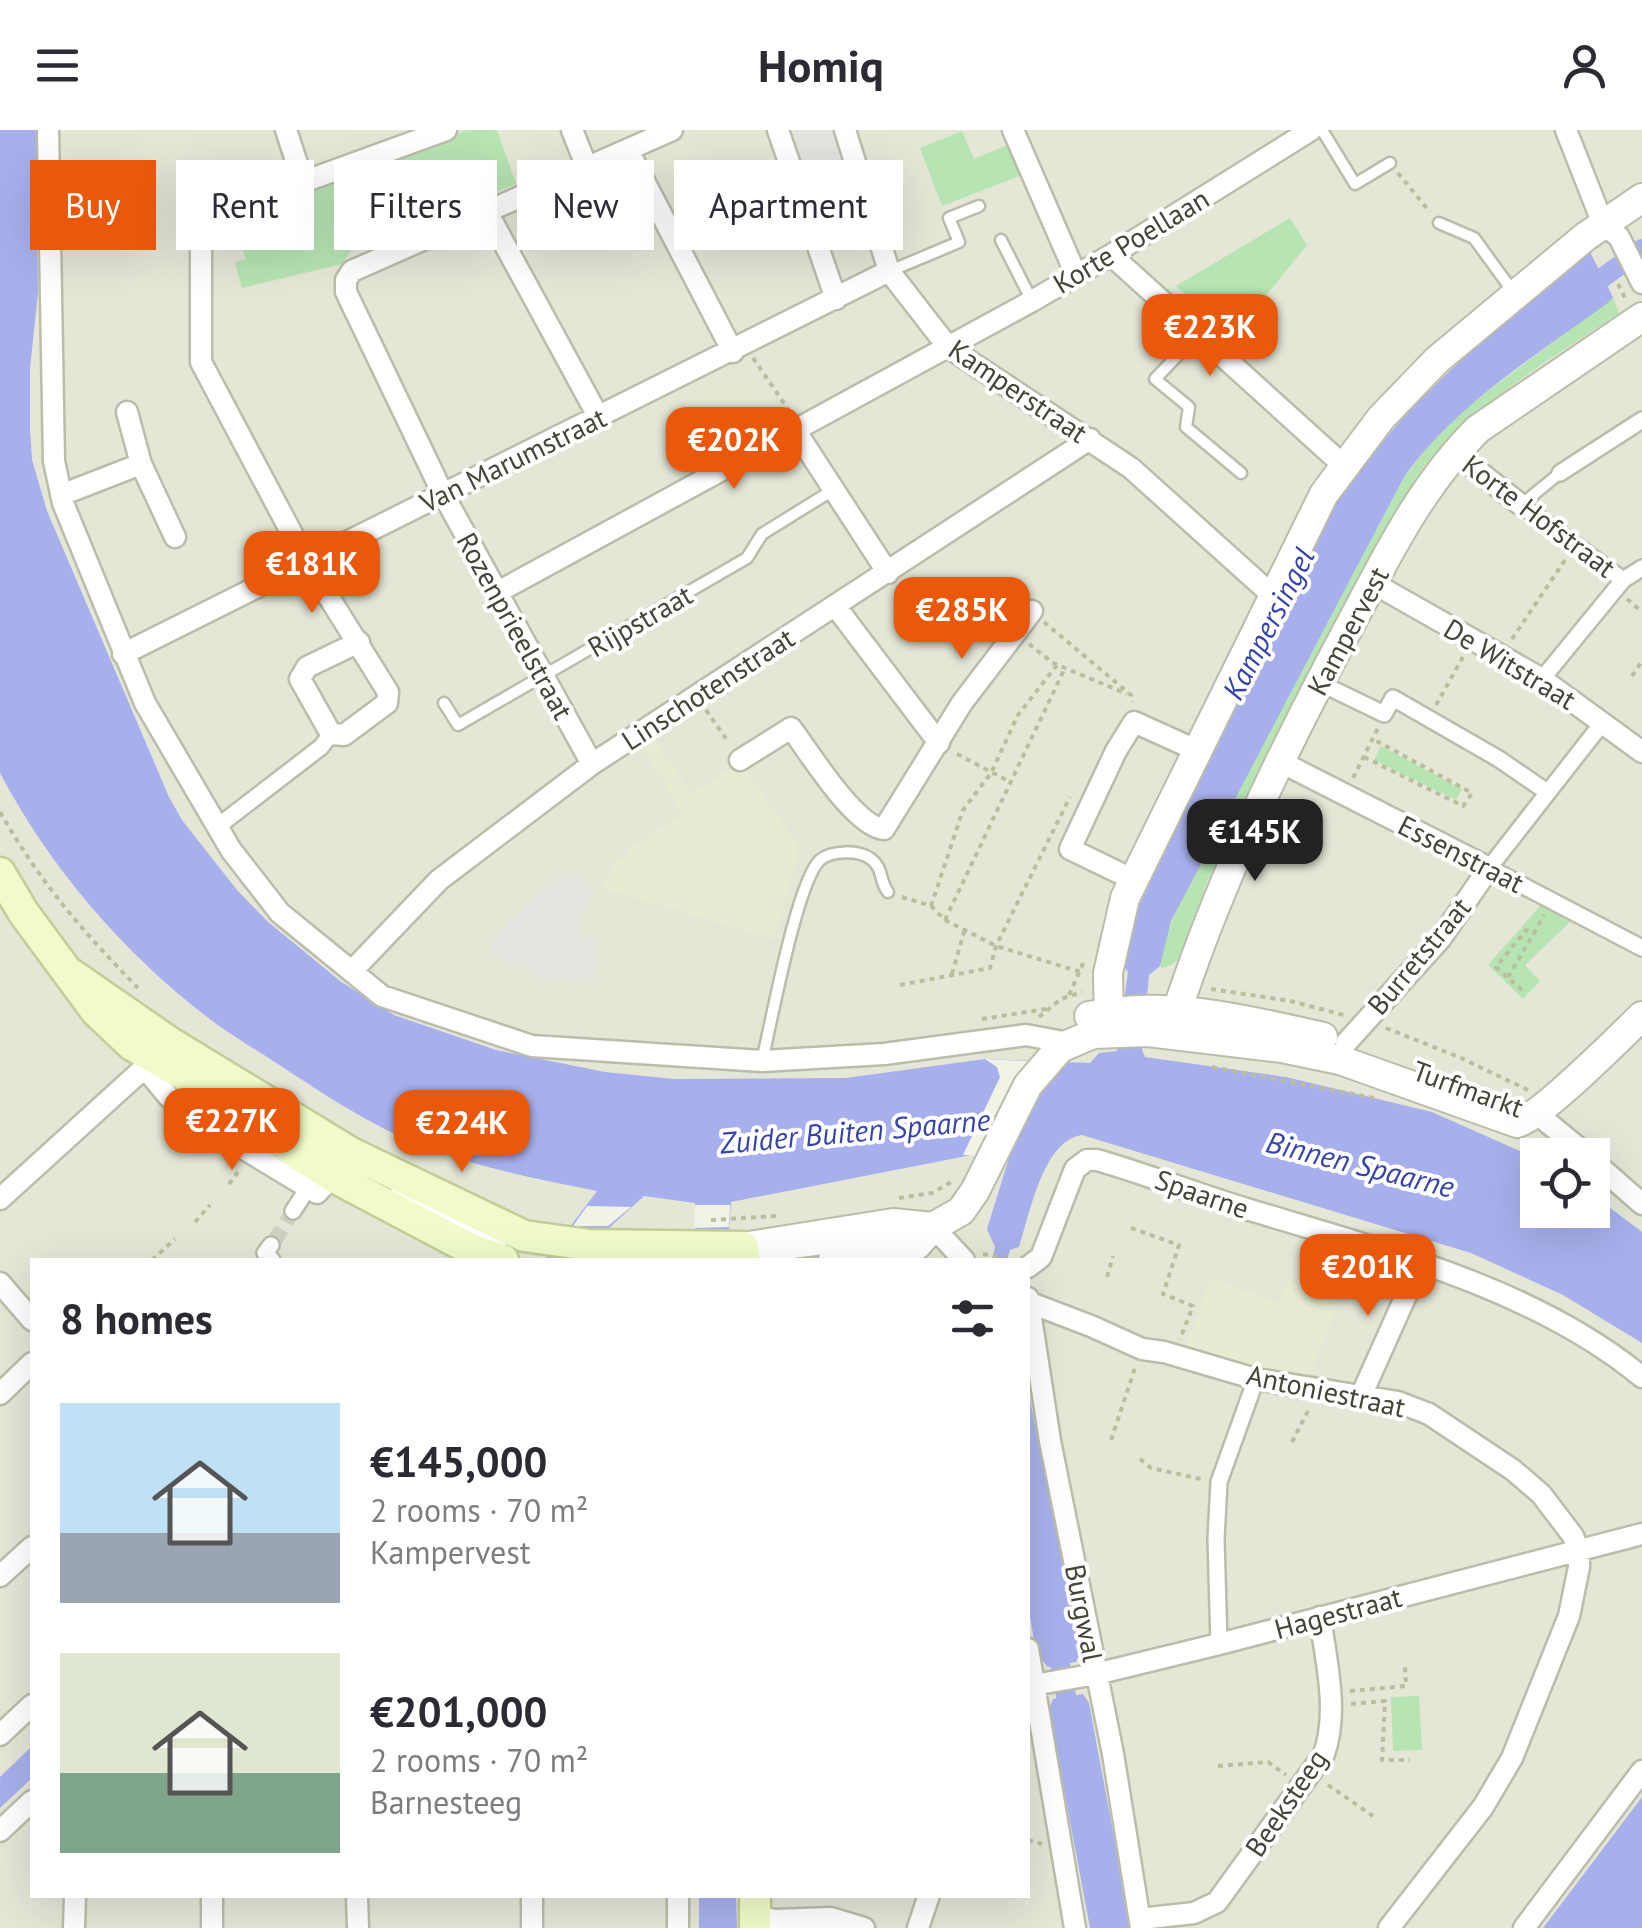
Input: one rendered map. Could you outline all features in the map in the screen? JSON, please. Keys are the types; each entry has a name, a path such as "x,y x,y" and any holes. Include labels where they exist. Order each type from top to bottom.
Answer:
{"main road":[{"path":"0,873 23,912 72,974 156,1056 198,1083 230,1111 472,1250 506,1252"},
{"path":"156,1056 337,1171 524,1236 575,1248 736,1248"}],"street":[{"path":"48,130 54,461 61,495 145,703 231,850 280,913 382,996 532,1046 762,1061 868,1056 1026,1035 1044,1049 976,1191 962,1210 933,1228 916,1246 845,1258"},
{"path":"286,130 296,160"},
{"path":"314,178 446,130"},
{"path":"572,130 584,160"},
{"path":"611,160 672,130"},
{"path":"778,130 836,300"},
{"name":"Kamperstraat","path":"845,130 889,271 948,348 1130,468 1272,595"},
{"path":"1013,130 1076,275"},
{"name":"Korte Poellaan","path":"496,593 1111,256 1311,130"},
{"path":"1566,130 1611,231 1642,282"},
{"path":"629,152 739,349"},
{"path":"1137,1022 1108,972 1119,917 1306,525 1344,465 1412,384 1515,294 1611,231 1642,198"},
{"path":"497,230 599,418"},
{"path":"202,250 201,362 307,562 388,692 386,703 344,735 331,734"},
{"name":"Rozenprieelstraat","path":"402,250 352,272 346,280 346,292 443,494 592,764"},
{"path":"1111,256 1344,465"},
{"name":"Van Marumstraat","path":"123,654 889,271"},
{"name":"Kampervest","path":"1137,1022 1220,892 1279,762 1373,583 1411,514 1454,452 1493,418 1642,316"},
{"path":"127,412 141,464 176,536"},
{"path":"1560,473 1642,420"},
{"path":"798,429 888,573"},
{"name":"Linschotenstraat","path":"352,970 439,880 592,764 1090,440"},
{"name":"Korte Hofstraat","path":"1454,452 1623,580"},
{"path":"61,495 141,464"},
{"path":"1542,679 1623,580 1642,568"},
{"name":"De Witstraat","path":"1373,583 1542,679 1642,752"},
{"path":"836,608 939,743"},
{"path":"740,760 791,728 847,803 876,828 884,829 962,703 1032,611"},
{"path":"331,734 300,679 307,667 359,642"},
{"path":"1320,683 1384,714 1393,698 1500,759 1547,792"},
{"path":"1134,880 1070,849 1116,751 1134,722 1196,750"},
{"path":"1490,868 1603,722"},
{"path":"218,827 321,748 331,734"},
{"name":"Essenstraat","path":"1279,762 1642,948"},
{"name":"Burretstraat","path":"1346,1043 1441,938 1490,868"},
{"path":"1566,1138 1536,1113 1642,1016"},
{"name":"Turfmarkt","path":"1044,1049 1072,1022 1234,1018 1346,1043 1536,1113"},
{"name":"Turfmarkt","path":"1137,1022 1340,1060 1510,1122 1526,1121 1536,1113"},
{"path":"0,1199 156,1056 168,1096 200,1123 337,1171 293,1211"},
{"name":"Spaarne","path":"1030,1259 1041,1257 1074,1169 1087,1160 1150,1176 1421,1262 1539,1312 1620,1359 1642,1377"},
{"path":"1610,1176 1642,1204"},
{"path":"736,1248 893,1223 933,1228 962,1258"},
{"path":"1362,1396 1421,1262"},
{"path":"0,1283 30,1318"},
{"name":"Antoniestraat","path":"1030,1301 1142,1350 1173,1354 1256,1379 1398,1402 1429,1414 1476,1442 1541,1494 1580,1551"},
{"name":"Burgwal","path":"1030,1313 1050,1441 1113,1754 1141,1924"},
{"path":"0,1394 30,1365"},
{"path":"1220,1644 1216,1539 1219,1482 1256,1379"},
{"name":"Hagestraat","path":"1031,1686 1220,1644 1642,1534"},
{"path":"0,1576 30,1548"},
{"path":"1388,1928 1482,1807 1512,1758 1569,1616 1580,1551"},
{"name":"Beeksteeg","path":"1141,1924 1194,1912 1217,1902 1306,1780 1330,1738 1330,1700 1320,1617"},
{"path":"1031,1686 1075,1928"},
{"path":"0,1735 30,1707"},
{"path":"1524,1928 1642,1771"},
{"path":"0,1831 30,1808"},
{"path":"74,1928 75,1898"},
{"path":"212,1898 212,1928"},
{"path":"357,1898 358,1928"},
{"path":"532,1898 532,1928"},
{"path":"678,1898 678,1928"},
{"path":"918,1928 928,1898"},
{"path":"755,1913 775,1920 831,1918 864,1928"}],"lane":[{"path":"1322,130 1355,184 1390,163"},
{"name":"Van Marumstraat","path":"889,271 959,242 949,218 979,206"},
{"path":"1439,223 1474,238 1515,294"},
{"path":"1001,240 1032,300"},
{"path":"1198,334 1156,379 1189,407 1186,427 1241,472"},
{"path":"1521,505 1560,473"},
{"name":"Rijpstraat","path":"444,703 458,725 747,558 762,534 833,490"},
{"path":"762,1061 797,910 819,861 838,852 869,857 882,872 883,886 888,892"},
{"path":"385,1188 506,1252"},
{"path":"575,1248 644,1258"}],"path":[{"path":"1390,163 1439,223"},
{"path":"739,349 798,429"},
{"path":"1501,656 1577,544"},
{"path":"1032,611 1131,695 1134,722"},
{"path":"1016,632 1057,664 1131,695"},
{"path":"1429,718 1472,640"},
{"path":"1632,676 1642,662"},
{"path":"931,906 964,810 992,773 1018,715 1057,664"},
{"path":"945,920 1065,668"},
{"path":"698,698 740,760"},
{"path":"1344,796 1384,714"},
{"path":"1364,758 1463,806 1472,793 1373,739"},
{"path":"939,743 1010,782"},
{"path":"900,985 990,968 996,946 1072,795"},
{"path":"0,812 74,922 144,994"},
{"path":"888,892 931,906 964,932 996,946 1072,972 1108,972"},
{"path":"1508,977 1550,902"},
{"path":"1522,990 1496,967 1526,930 1534,932"},
{"path":"952,974 964,932"},
{"path":"1044,1049 1069,995"},
{"path":"1212,1067 1384,1101"},
{"path":"907,1197 932,1193"},
{"path":"195,1222 210,1204"},
{"path":"1131,1228 1179,1245"},
{"path":"1173,1354 1193,1306 1163,1294 1182,1237"},
{"path":"154,1258 176,1239"},
{"path":"688,1246 736,1248"},
{"path":"992,1256 1001,1258"},
{"path":"1107,1278 1113,1256"},
{"path":"1111,1440 1142,1350"},
{"path":"1292,1442 1318,1391"},
{"path":"1140,1458 1151,1468 1219,1482"},
{"path":"1330,1700 1406,1686 1404,1667"},
{"path":"1330,1700 1385,1701 1382,1760 1410,1760"},
{"path":"1218,1766 1268,1762 1373,1816"}],"shaded area":[{"path":"0,130 1642,130 1642,1928 0,1928"},
{"path":"786,130 833,130 843,160 797,160"},
{"path":"655,740 691,793 741,763 800,847 774,940 603,888 617,857 625,860 631,847 683,814 643,749"},
{"path":"564,872 593,887 577,933 600,943 592,983 535,976 535,970 489,956 498,933"},
{"path":"1211,1278 1279,1303 1288,1280 1339,1303 1309,1377 1184,1351"}],"green space":[{"path":"467,130 497,130 516,184 497,191 497,160 381,160"},
{"path":"962,131 974,159 1012,143 1025,174 942,206 920,148"},
{"path":"334,176 334,250 352,250 342,264 242,288 235,262 246,259 243,250 314,250 314,183"},
{"path":"1290,218 1307,245 1235,334 1176,286"},
{"path":"1613,297 1619,313 1484,407 1443,444 1422,470 1347,600 1262,765 1203,891 1208,894 1188,948 1162,968 1167,934 1179,904 1404,477 1435,437 1475,401"},
{"path":"1381,746 1462,789 1456,800 1374,760"},
{"path":"1542,904 1572,920 1525,965 1540,981 1523,999 1488,965"},
{"path":"1419,1696 1422,1750 1393,1751 1391,1697"}],"water":[{"path":"0,130 36,130 36,160 30,160 30,250 37,250 38,293 30,368 32,460 47,511 182,820 267,921 340,981 394,1015 496,1050 605,1072 674,1079 846,1078 985,1059 1090,1063 1099,1053 1117,1051 1128,972 1122,964 1134,916 1323,523 1381,443 1444,376 1590,252 1613,297 1609,302 1473,404 1448,426 1404,477 1171,921 1160,966 1149,975 1142,1050 1145,1057 1286,1077 1432,1112 1520,1151 1520,1228 1610,1228 1610,1208 1642,1232 1642,1343 1563,1295 1471,1253 1082,1135 1057,1150 1048,1164 1019,1247 1010,1250 1008,1258 992,1258 995,1247 987,1229 1009,1158 972,1155 731,1202 727,1258 695,1258 695,1203 644,1196 576,1258 547,1258 597,1191 472,1162 399,1136 237,1038 179,995 120,938 66,876 0,773"},
{"path":"1030,1400 1080,1652 1076,1662 1048,1667 1036,1653 1030,1616"},
{"path":"1083,1694 1089,1703 1131,1928 1090,1928 1049,1709 1053,1699"},
{"path":"30,1748 30,1780 0,1808 0,1777"},
{"path":"1642,1797 1642,1928 1543,1928"},
{"path":"699,1898 736,1898 737,1928 699,1928"}],"pier":[{"path":"985,1059 1066,1063 1045,1082 1009,1158 963,1155 1000,1077 997,1067"},
{"path":"695,1205 730,1205 729,1227 694,1228"},
{"path":"587,1206 631,1207 608,1226 573,1226"}],"waterway":[{"name":"Kampersingel","path":"1583,292 1642,249"},
{"path":"1055,1637 1071,1722"}],"tunnel":[{"path":"274,1242 293,1211"}],"water label":[{"name":"Zuider Buiten Spaarne","path":"855,1132"},
{"name":"Binnen Spaarne","path":"1360,1165"}]}
